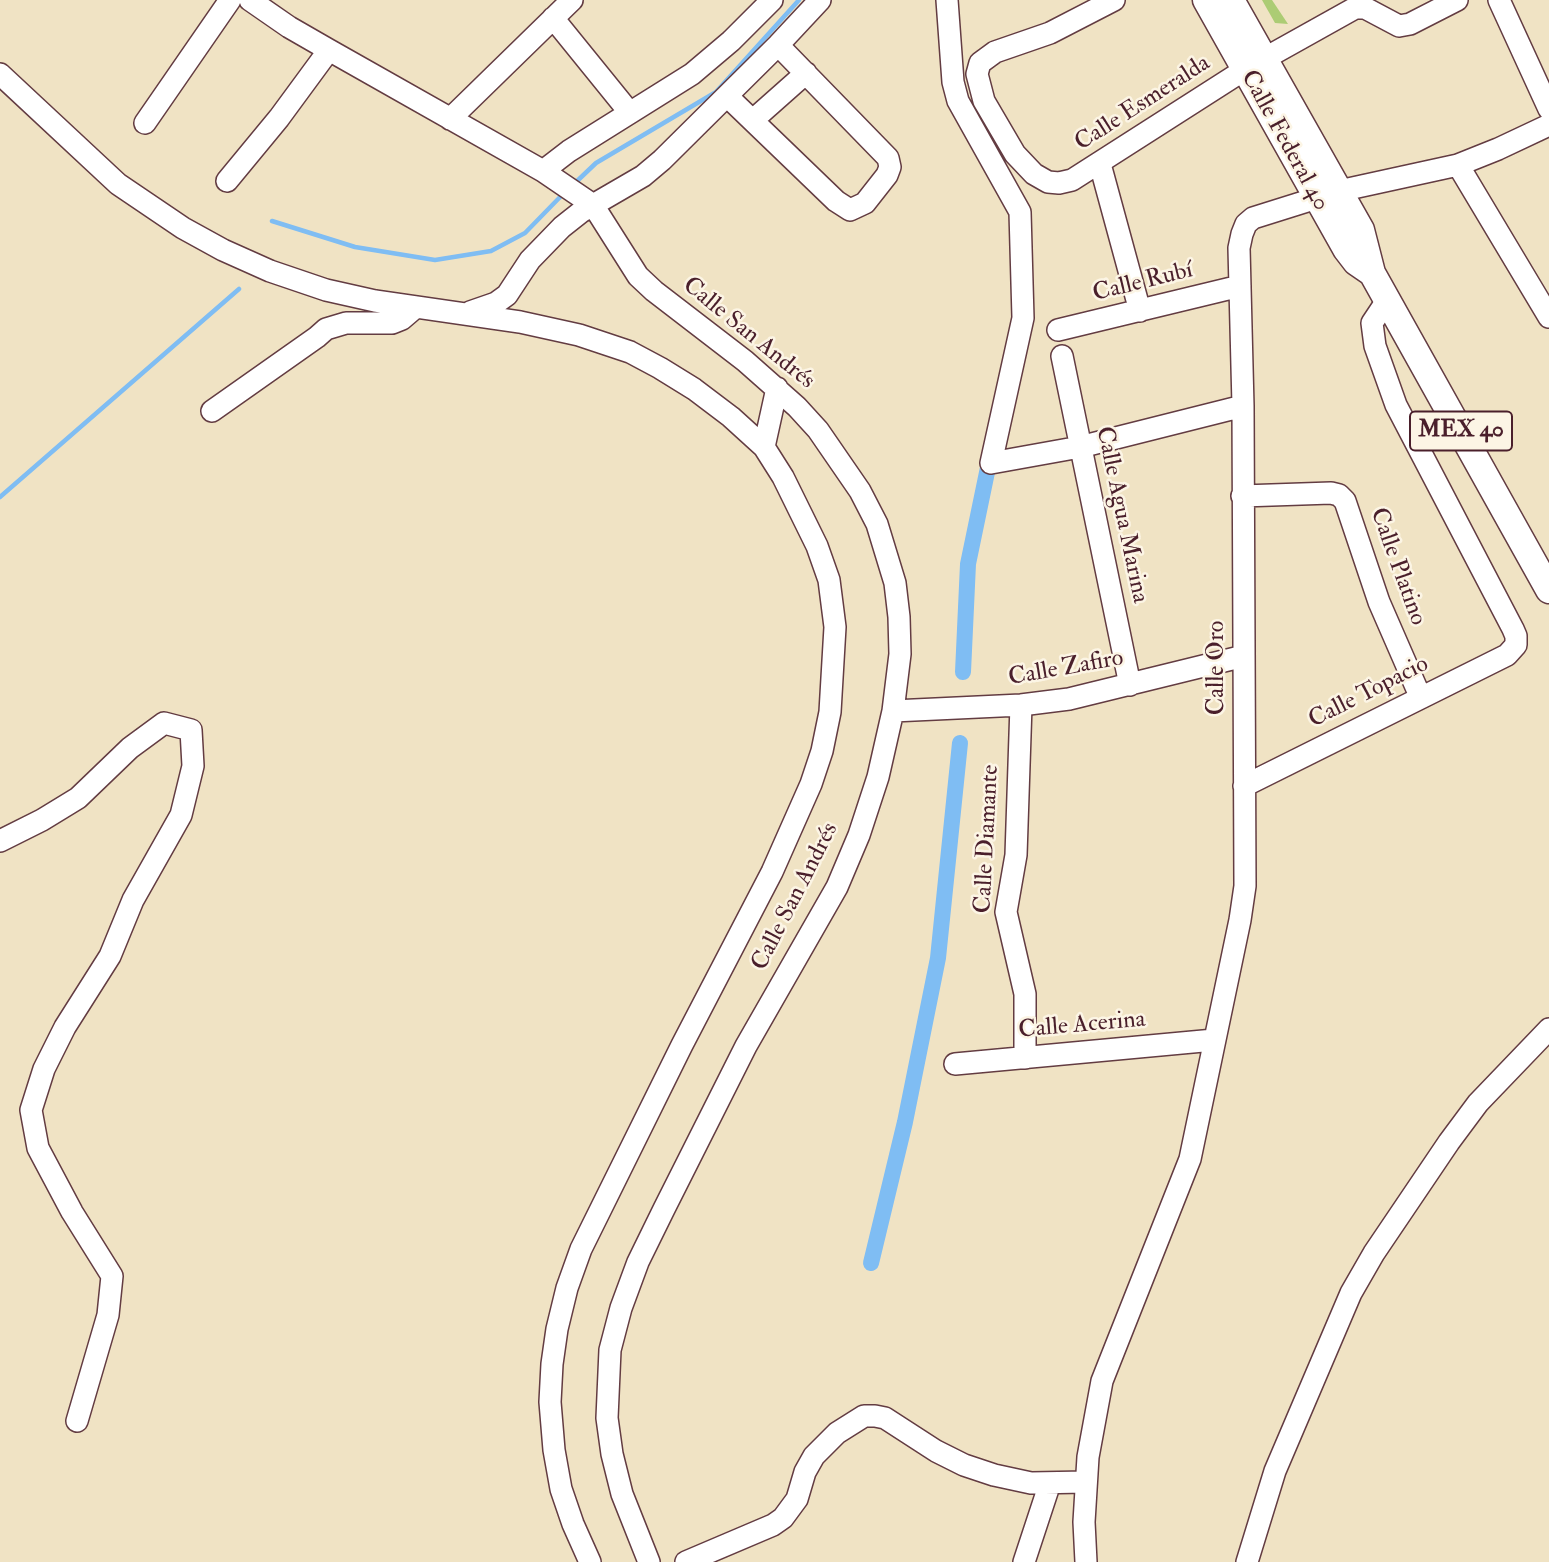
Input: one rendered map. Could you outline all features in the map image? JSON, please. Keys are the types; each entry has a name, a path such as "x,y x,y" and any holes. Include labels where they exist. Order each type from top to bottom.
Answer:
{"main road":[{"name":"Calle Federal 40","path":"1206,0 1254,64 1328,195 1361,230 1372,273 1549,590"},
{"name":"Calle Federal 40","path":"1231,0 1254,64"}],"street":[{"path":"145,123 230,0"},
{"path":"250,0 289,27 551,176 587,200"},
{"path":"450,119 572,0"},
{"path":"551,176 569,151 692,74 772,0"},
{"path":"465,313 496,303 508,295 530,260 587,200 643,176 662,160 820,0"},
{"path":"947,0 953,82 958,101 1020,212 1023,318 991,463 1080,447 1243,406"},
{"name":"Calle Esmeralda","path":"1114,0 1050,33 995,52 980,64 977,74 984,101 1015,154 1034,174 1048,183 1072,180 1254,64 1355,8 1365,8 1399,26 1410,24 1457,0"},
{"path":"1499,0 1546,97"},
{"path":"553,18 630,113"},
{"path":"727,96 836,201 850,210 865,203 887,175 890,167 888,158 778,45"},
{"path":"227,181 279,118 329,50"},
{"path":"0,74 118,184 183,228 223,250 270,271 326,290 579,335 630,352 694,389 732,417 764,447 802,512 829,580 835,627 830,712 822,751 798,819 594,1220 567,1288 552,1364 552,1426 561,1489 590,1562"},
{"path":"753,120 806,74"},
{"path":"1328,195 1458,165 1549,125"},
{"path":"1100,164 1140,311"},
{"path":"1458,165 1549,317"},
{"name":"Calle Oro","path":"1086,1562 1088,1457 1102,1381 1190,1159 1245,886 1243,406 1239,247 1246,224 1253,218 1328,195"},
{"name":"Calle San Andrés","path":"587,200 638,276 777,388 818,430 833,450 860,491 877,524 895,583 899,617 900,654 894,711 878,777 859,835 837,887 746,1046 696,1143 638,1262 621,1308 610,1350 607,1418 622,1494 649,1562"},
{"name":"Calle Rubí","path":"1058,330 1240,286"},
{"name":"Calle Topacio","path":"1244,786 1507,655 1516,645 1513,629 1405,425 1391,393 1375,346 1372,323 1388,299"},
{"path":"212,411 326,328 346,323 392,323 402,319 416,307"},
{"name":"Calle Agua Marina","path":"1062,356 1130,685"},
{"path":"764,447 777,388"},
{"name":"Calle Platino","path":"1242,496 1331,493 1339,495 1345,501 1379,601 1420,696"},
{"name":"Calle Zafiro","path":"894,711 1021,705 1069,699 1244,656"},
{"name":"Calle Diamante","path":"1021,705 1016,855 1006,912 1025,994 1025,1058"},
{"path":"0,842 78,798 130,748 164,723 191,730 193,766 180,815 133,900 110,956 65,1027 44,1069 31,1110 38,1148 72,1212 112,1276 108,1314 77,1421"},
{"path":"1247,1562 1275,1471 1339,1317 1374,1254 1478,1103 1549,1030"},
{"name":"Calle Acerina","path":"955,1064 1214,1040"},
{"path":"686,1562 773,1525 783,1518 797,1499 805,1472 814,1456 837,1433 864,1416 885,1419 936,1451 984,1472 1031,1483 1086,1482"},
{"path":"1024,1562 1050,1483"}],"green space":[{"path":"1262,0 1272,0 1288,24 1275,23"}],"waterway":[{"path":"575,183 596,163 716,92 799,0"},
{"path":"272,221 355,247 435,260 491,251 525,233 563,194"},
{"path":"0,497 239,289"},
{"path":"963,672 968,564 991,453"},
{"path":"871,1263 905,1122 938,958 960,743"}]}
